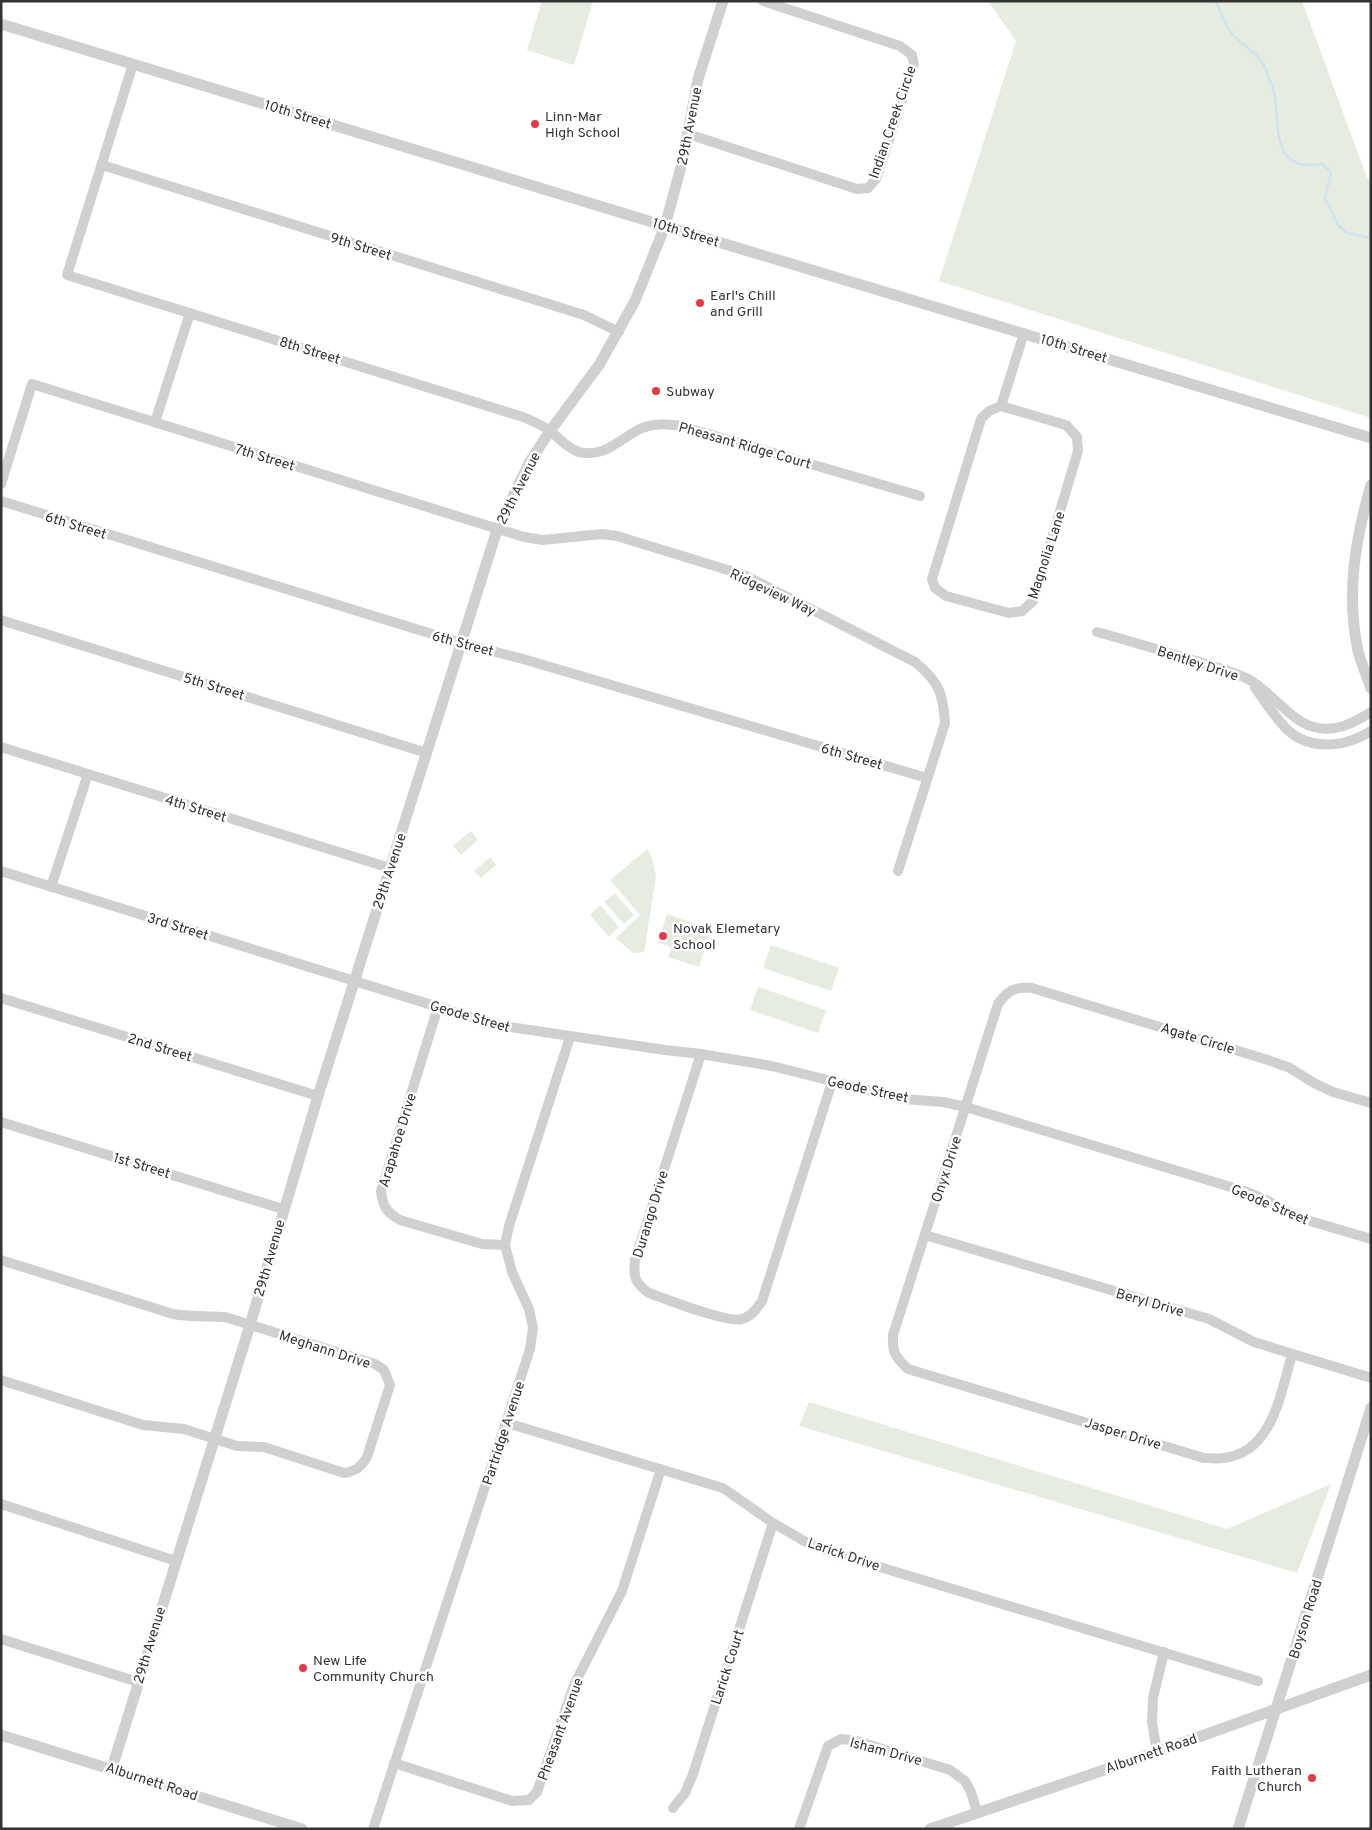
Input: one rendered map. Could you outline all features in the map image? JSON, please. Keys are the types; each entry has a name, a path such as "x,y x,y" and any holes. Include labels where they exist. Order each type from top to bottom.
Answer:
{"street":[{"name":"29th Avenue","path":"112,1768 250,1325 318,1096 497,530 529,463 550,431 599,365 635,301 665,226 682,163 698,79 723,1"},
{"name":"Indian Creek Circle","path":"688,134 857,190 868,188 876,179 914,64 912,55 900,46 763,1"},
{"name":"10th Street","path":"1,24 1371,438"},
{"path":"102,165 133,64"},
{"name":"8th Street","path":"102,165 67,275 523,417 550,431"},
{"name":"9th Street","path":"102,165 584,315 619,332"},
{"path":"155,422 190,313"},
{"path":"1002,406 1024,333"},
{"name":"7th Street","path":"1,484 32,384 497,530"},
{"name":"Magnolia Lane","path":"1002,406 1066,425 1077,436 1078,452 1033,601 1022,611 1008,613 946,596 935,588 932,579 981,419 989,411 1002,406"},
{"name":"Pheasant Ridge Court","path":"550,431 566,445 579,452 593,453 608,450 642,428 662,423 681,426 920,496"},
{"path":"1371,485 1360,521 1354,559 1352,602 1358,652 1371,688"},
{"name":"6th Street","path":"1,502 461,643 523,659 927,778"},
{"name":"Ridgeview Way","path":"497,530 543,540 602,534 618,536 735,573 915,662 928,672 944,700 945,723 898,871"},
{"name":"5th Street","path":"1,620 427,753"},
{"name":"Bentley Drive","path":"1097,632 1220,668 1250,681 1274,697 1299,720 1314,728 1338,728 1359,720 1371,712"},
{"path":"1250,681 1274,714 1297,737 1318,744 1342,744 1371,731"},
{"name":"4th Street","path":"1,746 390,868"},
{"path":"51,887 88,774"},
{"name":"3rd Street","path":"1,871 354,981"},
{"name":"Geode Street","path":"354,981 496,1026 701,1054 772,1066 903,1099 943,1102 966,1107 1244,1191 1300,1218 1371,1239"},
{"name":"Agate Circle","path":"1020,987 1032,988 1268,1060 1290,1068 1333,1092 1371,1103"},
{"name":"Onyx Drive","path":"898,1360 892,1348 894,1335 998,1004 1006,993 1020,987"},
{"name":"2nd Street","path":"1,998 318,1096"},
{"name":"Arapahoe Drive","path":"438,1007 381,1191 382,1203 388,1213 400,1220 482,1244 505,1246"},
{"name":"Partridge Avenue","path":"373,1829 530,1349 533,1328 529,1309 512,1272 505,1246 509,1226 570,1037"},
{"name":"Durango Drive","path":"701,1054 634,1260 634,1274 639,1286 649,1294 727,1319 740,1320 753,1314 762,1301 832,1082"},
{"name":"1st Street","path":"1,1122 283,1209"},
{"name":"Beryl Drive","path":"925,1236 1209,1319 1254,1342 1371,1378"},
{"name":"Meghann Drive","path":"1,1260 174,1314 191,1317 225,1317 375,1364 384,1370 390,1385 367,1457 362,1466 354,1471 344,1473 264,1447 237,1446 184,1430 143,1425 1,1380"},
{"name":"Jasper Drive","path":"898,1360 908,1369 1204,1458 1224,1458 1241,1453 1256,1443 1270,1425 1292,1355"},
{"name":"Boyson Road","path":"1238,1829 1371,1408"},
{"name":"Larick Drive","path":"506,1423 723,1488 773,1523 806,1542 830,1552 1258,1680"},
{"name":"Pheasant Avenue","path":"394,1763 512,1801 529,1800 537,1792 574,1686 622,1591 662,1469"},
{"path":"1,1504 176,1561"},
{"name":"Larick Court","path":"673,1808 685,1793 693,1774 773,1523"},
{"path":"1,1639 138,1682"},
{"path":"1157,1752 1152,1722 1153,1698 1164,1652"},
{"name":"Alburnett Road","path":"930,1829 1157,1752 1371,1675"},
{"name":"Alburnett Road","path":"1,1735 112,1768 302,1829"},
{"name":"Isham Drive","path":"799,1829 828,1746 841,1739 950,1770 965,1781 971,1792 977,1812"}],"shaded area":[{"path":"542,1 593,1 574,65 527,50"},
{"path":"988,1 1302,1 1366,175 1371,184 1371,418 939,281 1016,41"},
{"path":"471,831 478,840 461,855 453,846"},
{"path":"648,849 653,861 656,877 644,952 633,953 616,938 640,915 610,880"},
{"path":"490,857 496,865 481,878 474,871"},
{"path":"615,893 634,915 624,924 604,902"},
{"path":"600,905 619,927 609,937 590,915"},
{"path":"667,914 711,929 699,967 668,957 671,949 669,946 658,943"},
{"path":"771,945 839,968 831,991 763,968"},
{"path":"758,987 826,1010 818,1033 750,1010"},
{"path":"809,1402 1227,1529 1331,1484 1297,1573 799,1426"}],"waterway":[{"path":"1216,1 1230,31 1258,57 1266,70 1276,103 1280,141 1287,156 1291,160 1303,164 1322,164 1331,172 1325,198 1338,225 1347,233 1371,238"}],"place":[{"name":"Linn-Mar High School","path":"535,124"},
{"name":"Earl's Chill and Grill","path":"700,303"},
{"name":"Subway","path":"656,391"},
{"name":"Novak Elemetary School","path":"663,936"},
{"name":"New Life Community Church","path":"303,1668"},
{"name":"Faith Lutheran Church","path":"1312,1778"}]}
